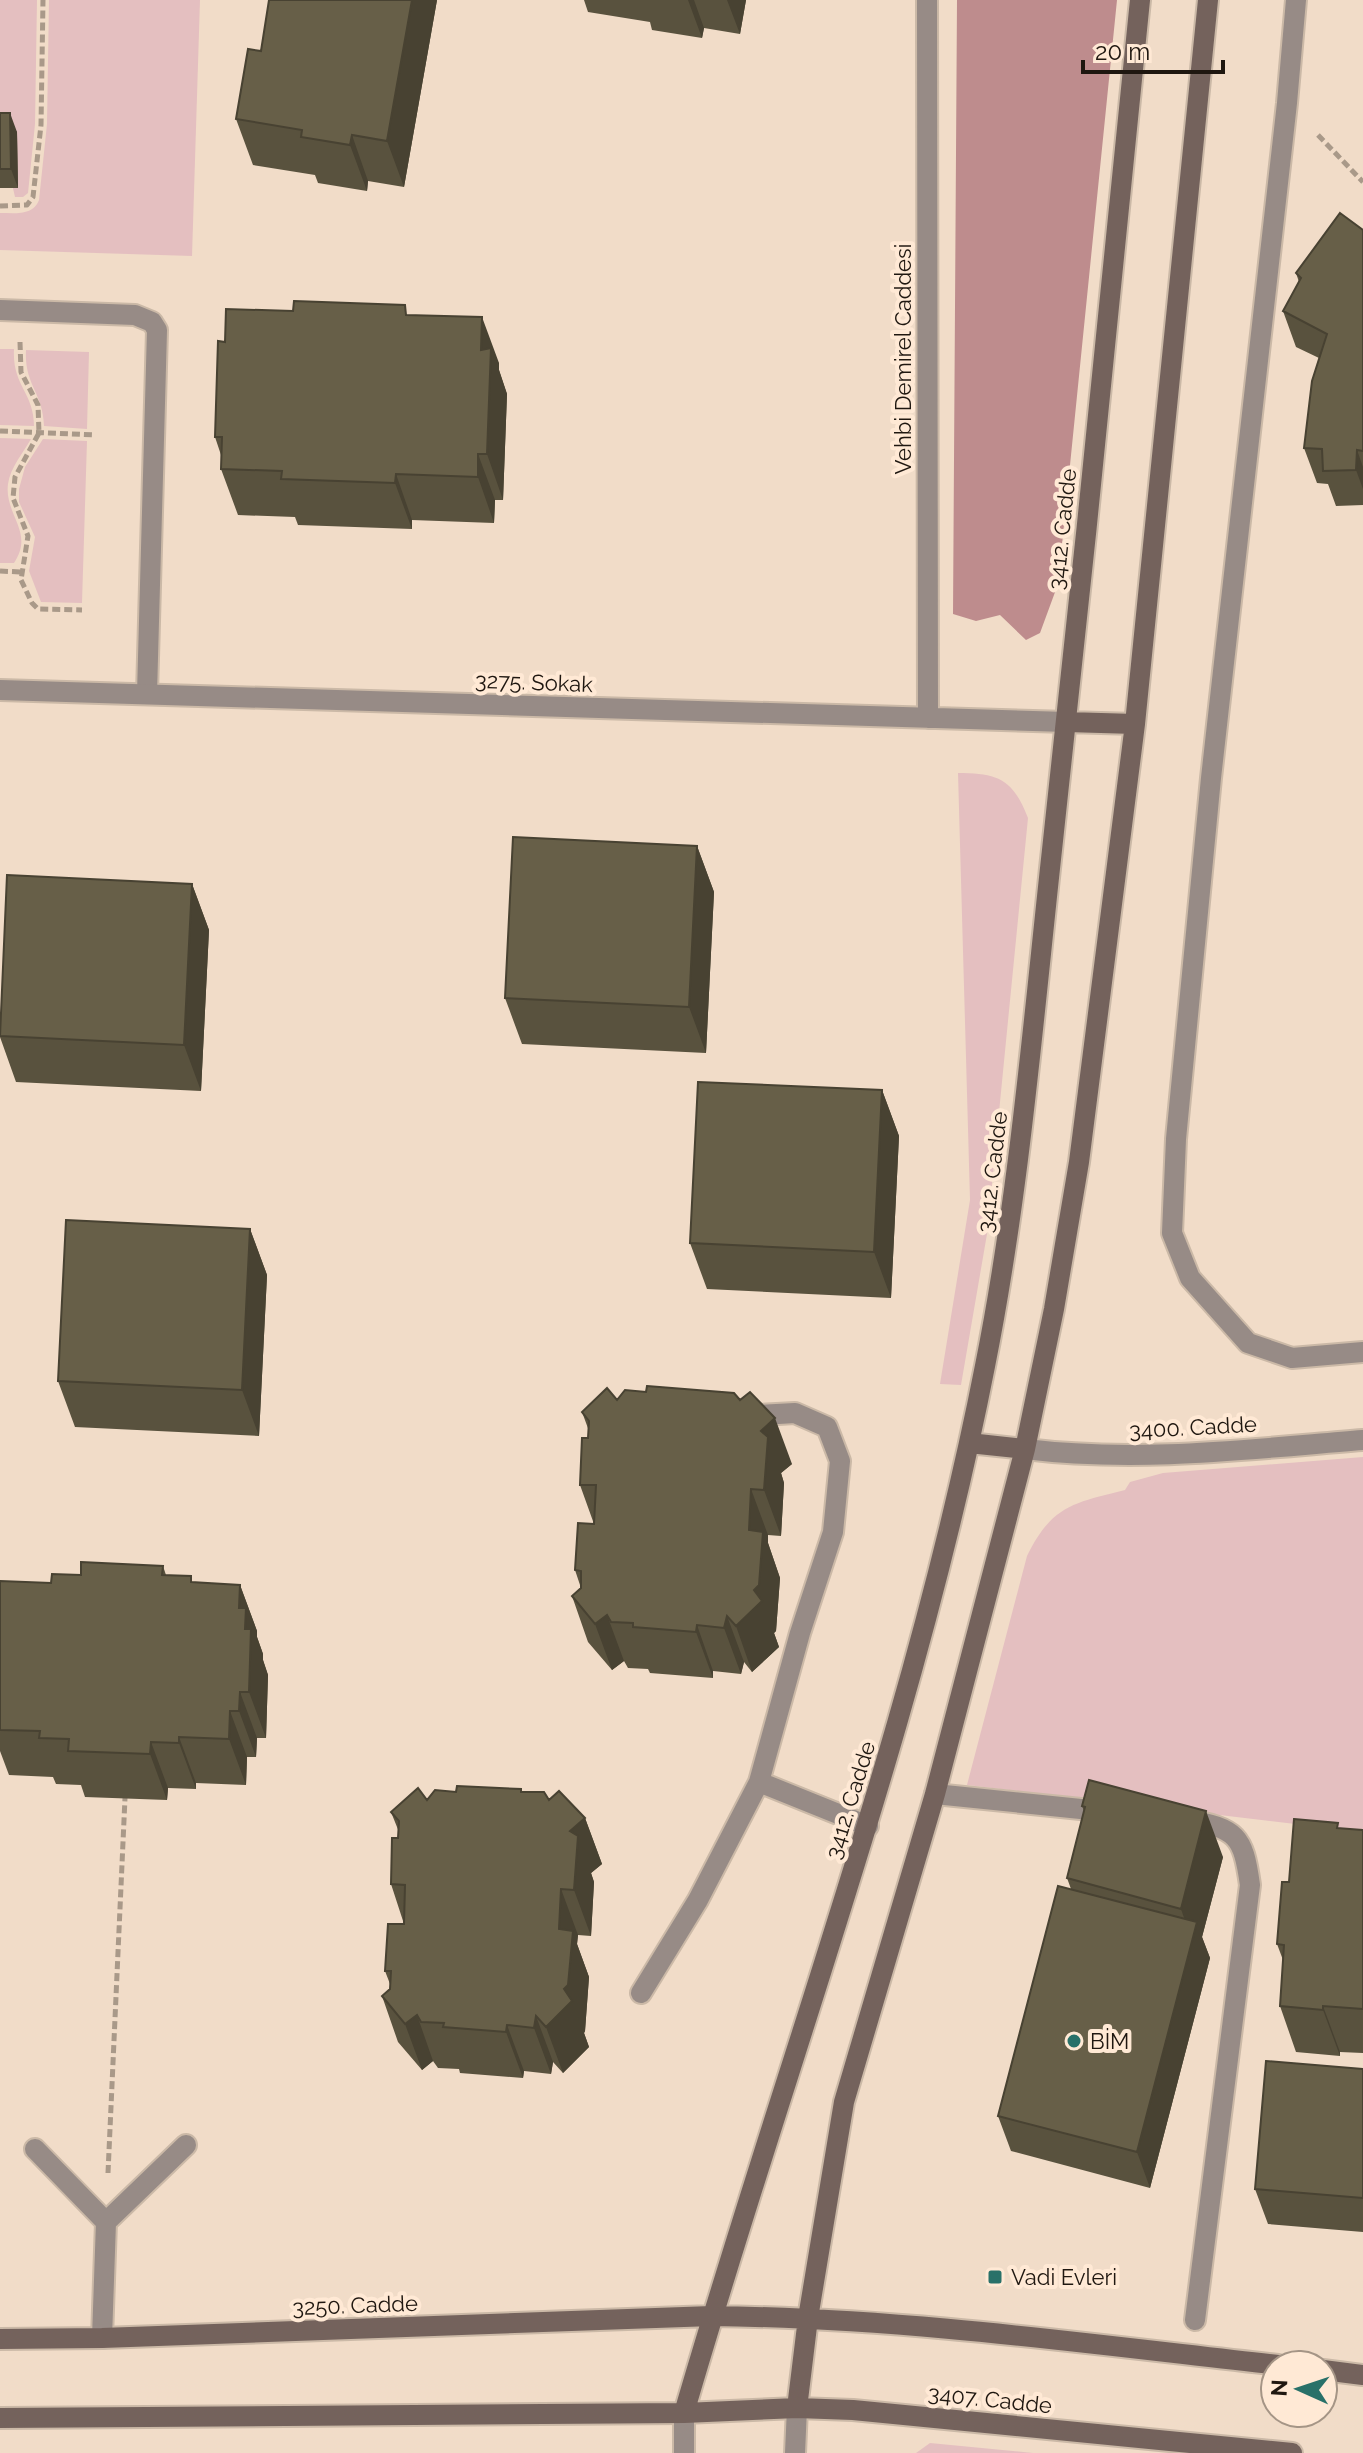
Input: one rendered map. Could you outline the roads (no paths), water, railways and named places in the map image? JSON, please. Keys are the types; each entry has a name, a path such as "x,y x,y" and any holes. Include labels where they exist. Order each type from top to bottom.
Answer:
{"street":[{"name":"Vehbi Demirel Caddesi","path":"927,0 928,718"},
{"name":"3412. Cadde","path":"684,2413 868,1826 914,1669 954,1517 1004,1264 1067,722 1140,0"},
{"path":"795,2453 808,2318 844,2102 935,1794 1025,1449 1054,1309 1079,1162 1135,724 1208,0"},
{"path":"1296,0 1211,778 1176,1139 1172,1233 1190,1278 1248,1343 1292,1358 1363,1352"},
{"path":"0,310 135,315 152,322 157,330 147,694"},
{"name":"3275. Sokak","path":"0,690 1067,722"},
{"path":"1067,722 1135,724"},
{"path":"641,1993 698,1900 759,1782 800,1633 833,1532 840,1461 827,1427 795,1413 760,1415"},
{"name":"3400. Cadde","path":"1025,1449 1068,1454 1181,1454 1363,1440"},
{"path":"969,1443 1025,1449"},
{"path":"759,1782 868,1826"},
{"path":"935,1794 1126,1813"},
{"path":"1173,1818 1226,1829 1245,1849 1250,1885 1195,2320"},
{"path":"102,2338 106,2222 186,2145"},
{"path":"35,2149 106,2222"},
{"path":"712,2316 808,2318 950,2328 1259,2363"},
{"name":"3250. Cadde","path":"0,2339 712,2316"},
{"path":"1339,2372 1363,2375"},
{"name":"3407. Cadde","path":"684,2413 797,2408 869,2412 1292,2453"},
{"path":"0,2418 684,2413 684,2453"}],"place":[{"name":"BİM","path":"1074,2041"},
{"name":"Vadi Evleri","path":"995,2277"}]}
